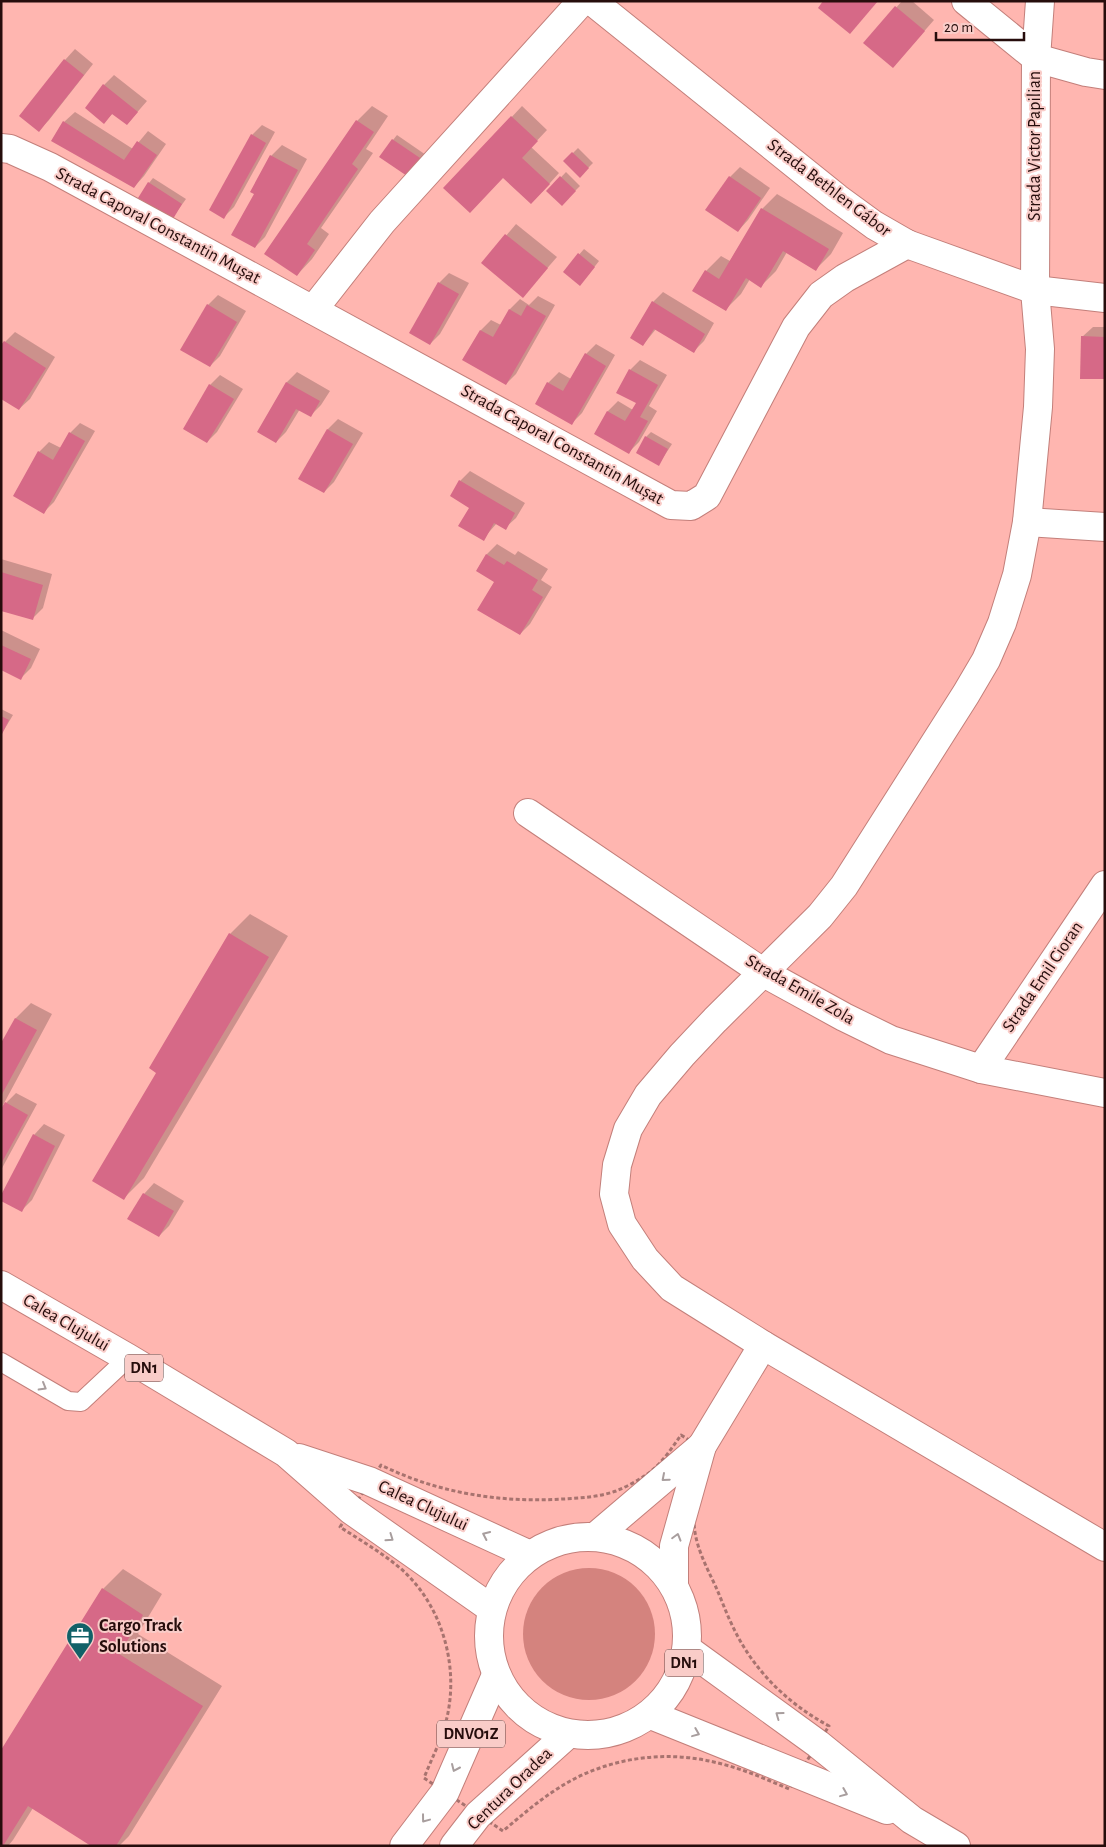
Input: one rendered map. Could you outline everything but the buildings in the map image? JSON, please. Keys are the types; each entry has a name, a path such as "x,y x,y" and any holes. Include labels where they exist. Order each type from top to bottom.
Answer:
{"street":[{"path":"313,310 382,222 582,1"},
{"name":"Strada Bethlen Gábor","path":"592,1 837,198 874,225 907,244 1035,290 1105,298"},
{"path":"966,1 1036,58 1086,72 1105,74"},
{"name":"Strada Victor Papilian","path":"1040,1 1036,58 1035,290 1040,349 1039,397 1027,522 1017,575 1002,623 986,660 966,694 844,886 820,916 682,1055 648,1095 628,1129 617,1165 614,1194 622,1224 645,1260 672,1288 763,1345 1105,1547"},
{"name":"Strada Caporal Constantin Mușat","path":"1,148 10,149 50,167 671,505 691,506 707,496 796,327 821,295 845,278 907,244"},
{"path":"1027,522 1105,527"},
{"name":"Strada Emile Zola","path":"528,813 764,973 844,1017 892,1040 939,1057 981,1069 1105,1093"},
{"name":"Strada Emil Cioran","path":"981,1069 1105,885"},
{"name":"Calea Clujului","path":"1,1285 128,1358 286,1453 350,1510 492,1609"},
{"path":"674,1586 674,1546 702,1446 763,1345"},
{"path":"595,1537 702,1446"},
{"name":"Calea Clujului","path":"286,1453 369,1481 530,1555"},
{"name":"DN1","path":"595,1537 628,1545 656,1564 674,1586 685,1612 687,1649 683,1668 670,1694 651,1714 625,1729 597,1736 568,1734 540,1724 514,1703 496,1675 489,1642 492,1609 506,1579 530,1555 561,1540 595,1537"},
{"name":"DN1","path":"687,1649 818,1744 912,1820 956,1846"},
{"name":"DNVO1Z","path":"404,1846 445,1792 496,1675"},
{"name":"DN1","path":"651,1714 912,1820"},
{"name":"Centura Oradea","path":"454,1846 478,1815 568,1734"}],"lane":[{"path":"1,1362 68,1401 81,1402 128,1358"}],"path":[{"path":"681,1435 713,1454 694,1508 695,1535 699,1549 732,1626 750,1657 778,1690 808,1715 829,1726 790,1789 757,1775 718,1763 689,1758 640,1758 600,1768 574,1779 539,1802 503,1831 424,1778 446,1724 450,1697 450,1662 441,1627 427,1600 400,1568 340,1526 369,1481 381,1465 397,1473 460,1492 524,1500 575,1498 596,1496 616,1491 637,1480 657,1466 681,1435"}],"shaded area":[{"path":"589,1568 602,1569 614,1573 636,1587 650,1609 654,1621 654,1647 650,1659 636,1681 614,1695 602,1699 589,1700 576,1699 564,1695 542,1681 528,1659 524,1647 523,1634 524,1621 528,1609 542,1587 564,1573 576,1569"}],"place":[{"name":"Cargo Track Solutions","path":"80,1660"}]}
